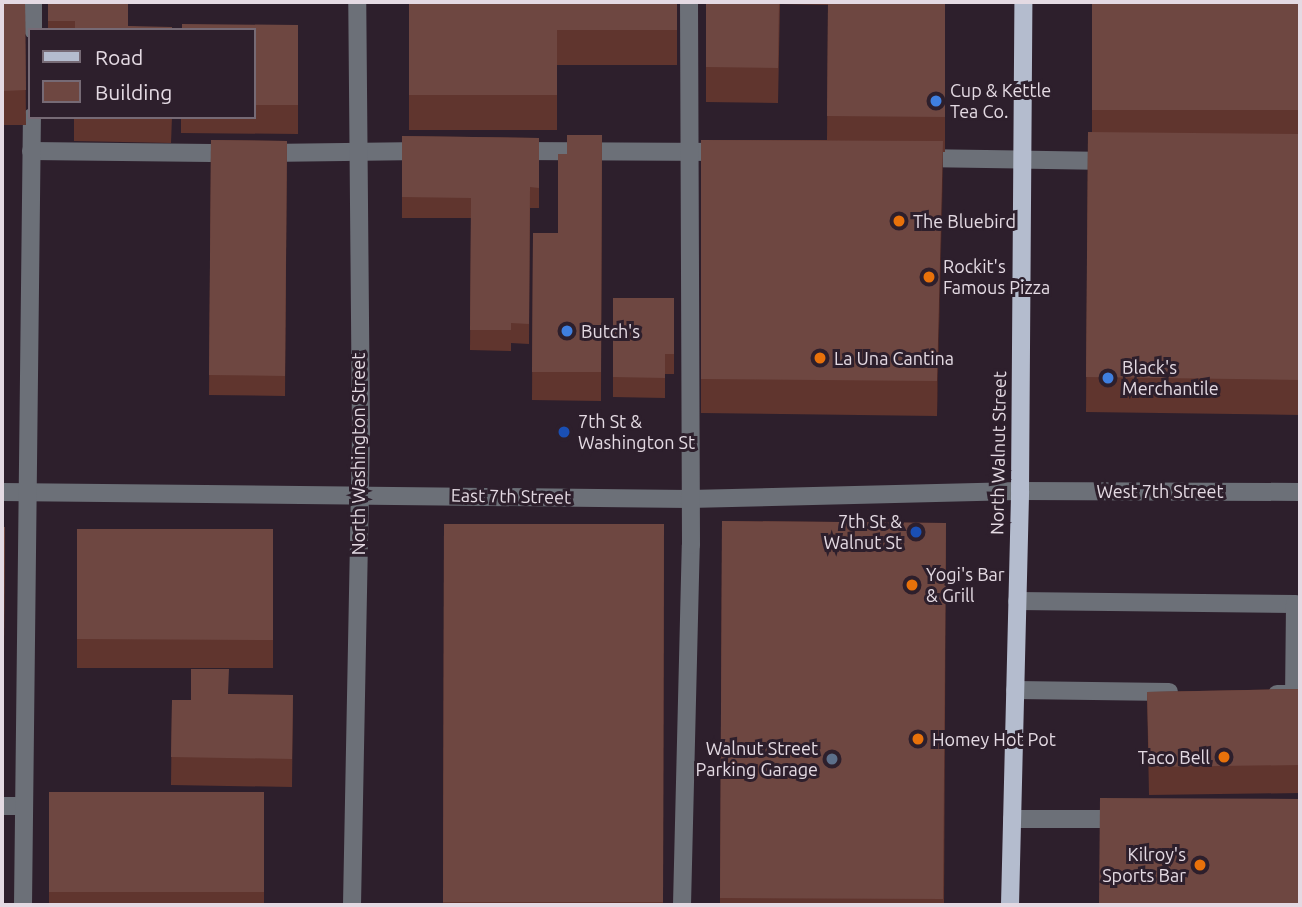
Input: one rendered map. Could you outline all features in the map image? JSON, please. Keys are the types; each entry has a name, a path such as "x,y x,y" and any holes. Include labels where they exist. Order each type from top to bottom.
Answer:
{"main road":[{"name":"North Walnut Street","path":"1010,905 1020,491 1023,2"}],"street":[{"path":"33,2 33,28"},
{"name":"North Washington Street","path":"352,905 359,496 357,2"},
{"path":"682,905 691,545 689,2"},
{"path":"23,905 32,119"},
{"path":"31,151 440,151"},
{"path":"496,151 746,153"},
{"path":"898,157 1022,161 1120,160"},
{"name":"East 7th Street","path":"2,492 689,499 1020,491"},
{"name":"West 7th Street","path":"1020,491 1300,492"},
{"path":"1017,601 1295,604 1294,694 1254,694"},
{"path":"1015,690 1187,693"},
{"path":"2,806 23,806"},
{"path":"1012,819 1134,819"}],"building":[{"path":"2,2 25,2 26,90 2,91"},
{"path":"48,2 128,2 128,26 172,28 75,28 75,21 48,21"},
{"path":"409,2 677,2 677,30 557,30 557,95 409,95"},
{"path":"706,2 779,2 778,68 706,67"},
{"path":"828,2 945,2 945,117 827,116"},
{"path":"1092,2 1300,2 1300,110 1092,110"},
{"path":"182,24 298,25 298,105 256,105 256,28 182,28"},
{"path":"1088,132 1300,134 1300,380 1086,377"},
{"name":"Butch's","path":"567,135 602,135 601,372 532,372 533,233 558,233 558,154 567,154"},
{"path":"402,136 539,138 539,188 530,187 529,324 511,323 511,330 470,330 471,198 402,197"},
{"path":"211,140 287,141 285,376 209,375"},
{"path":"701,140 943,141 937,381 701,379"},
{"path":"613,298 674,298 674,354 665,354 665,378 613,377"},
{"name":"Walnut Street Parking Garage","path":"722,521 946,523 943,899 720,898"},
{"path":"444,524 664,524 663,902 443,902"},
{"path":"2,527 5,527 3,751 2,751"},
{"path":"77,529 273,529 273,640 77,639"},
{"path":"191,669 229,669 228,694 293,695 292,759 171,757 172,700 191,700"},
{"name":"Taco Bell","path":"1300,689 1300,765 1149,767 1147,692"},
{"path":"49,792 264,792 264,892 49,892"},
{"name":"Kilroy's Sports Bar","path":"1100,798 1300,799 1300,905 1099,905"}],"place":[{"name":"Cup & Kettle Tea Co.","path":"936,101"},
{"name":"The Bluebird","path":"899,221"},
{"name":"Rockit's Famous Pizza","path":"929,277"},
{"name":"Butch's","path":"567,331"},
{"name":"La Una Cantina","path":"820,358"},
{"name":"Black's Merchantile","path":"1108,378"},
{"name":"7th St & Washington St","path":"564,432"},
{"name":"7th St & Walnut St","path":"916,532"},
{"name":"Yogi's Bar & Grill","path":"912,585"},
{"name":"Homey Hot Pot","path":"918,739"},
{"name":"Taco Bell","path":"1224,757"},
{"name":"Walnut Street Parking Garage","path":"832,759"},
{"name":"Kilroy's Sports Bar","path":"1200,865"}]}
